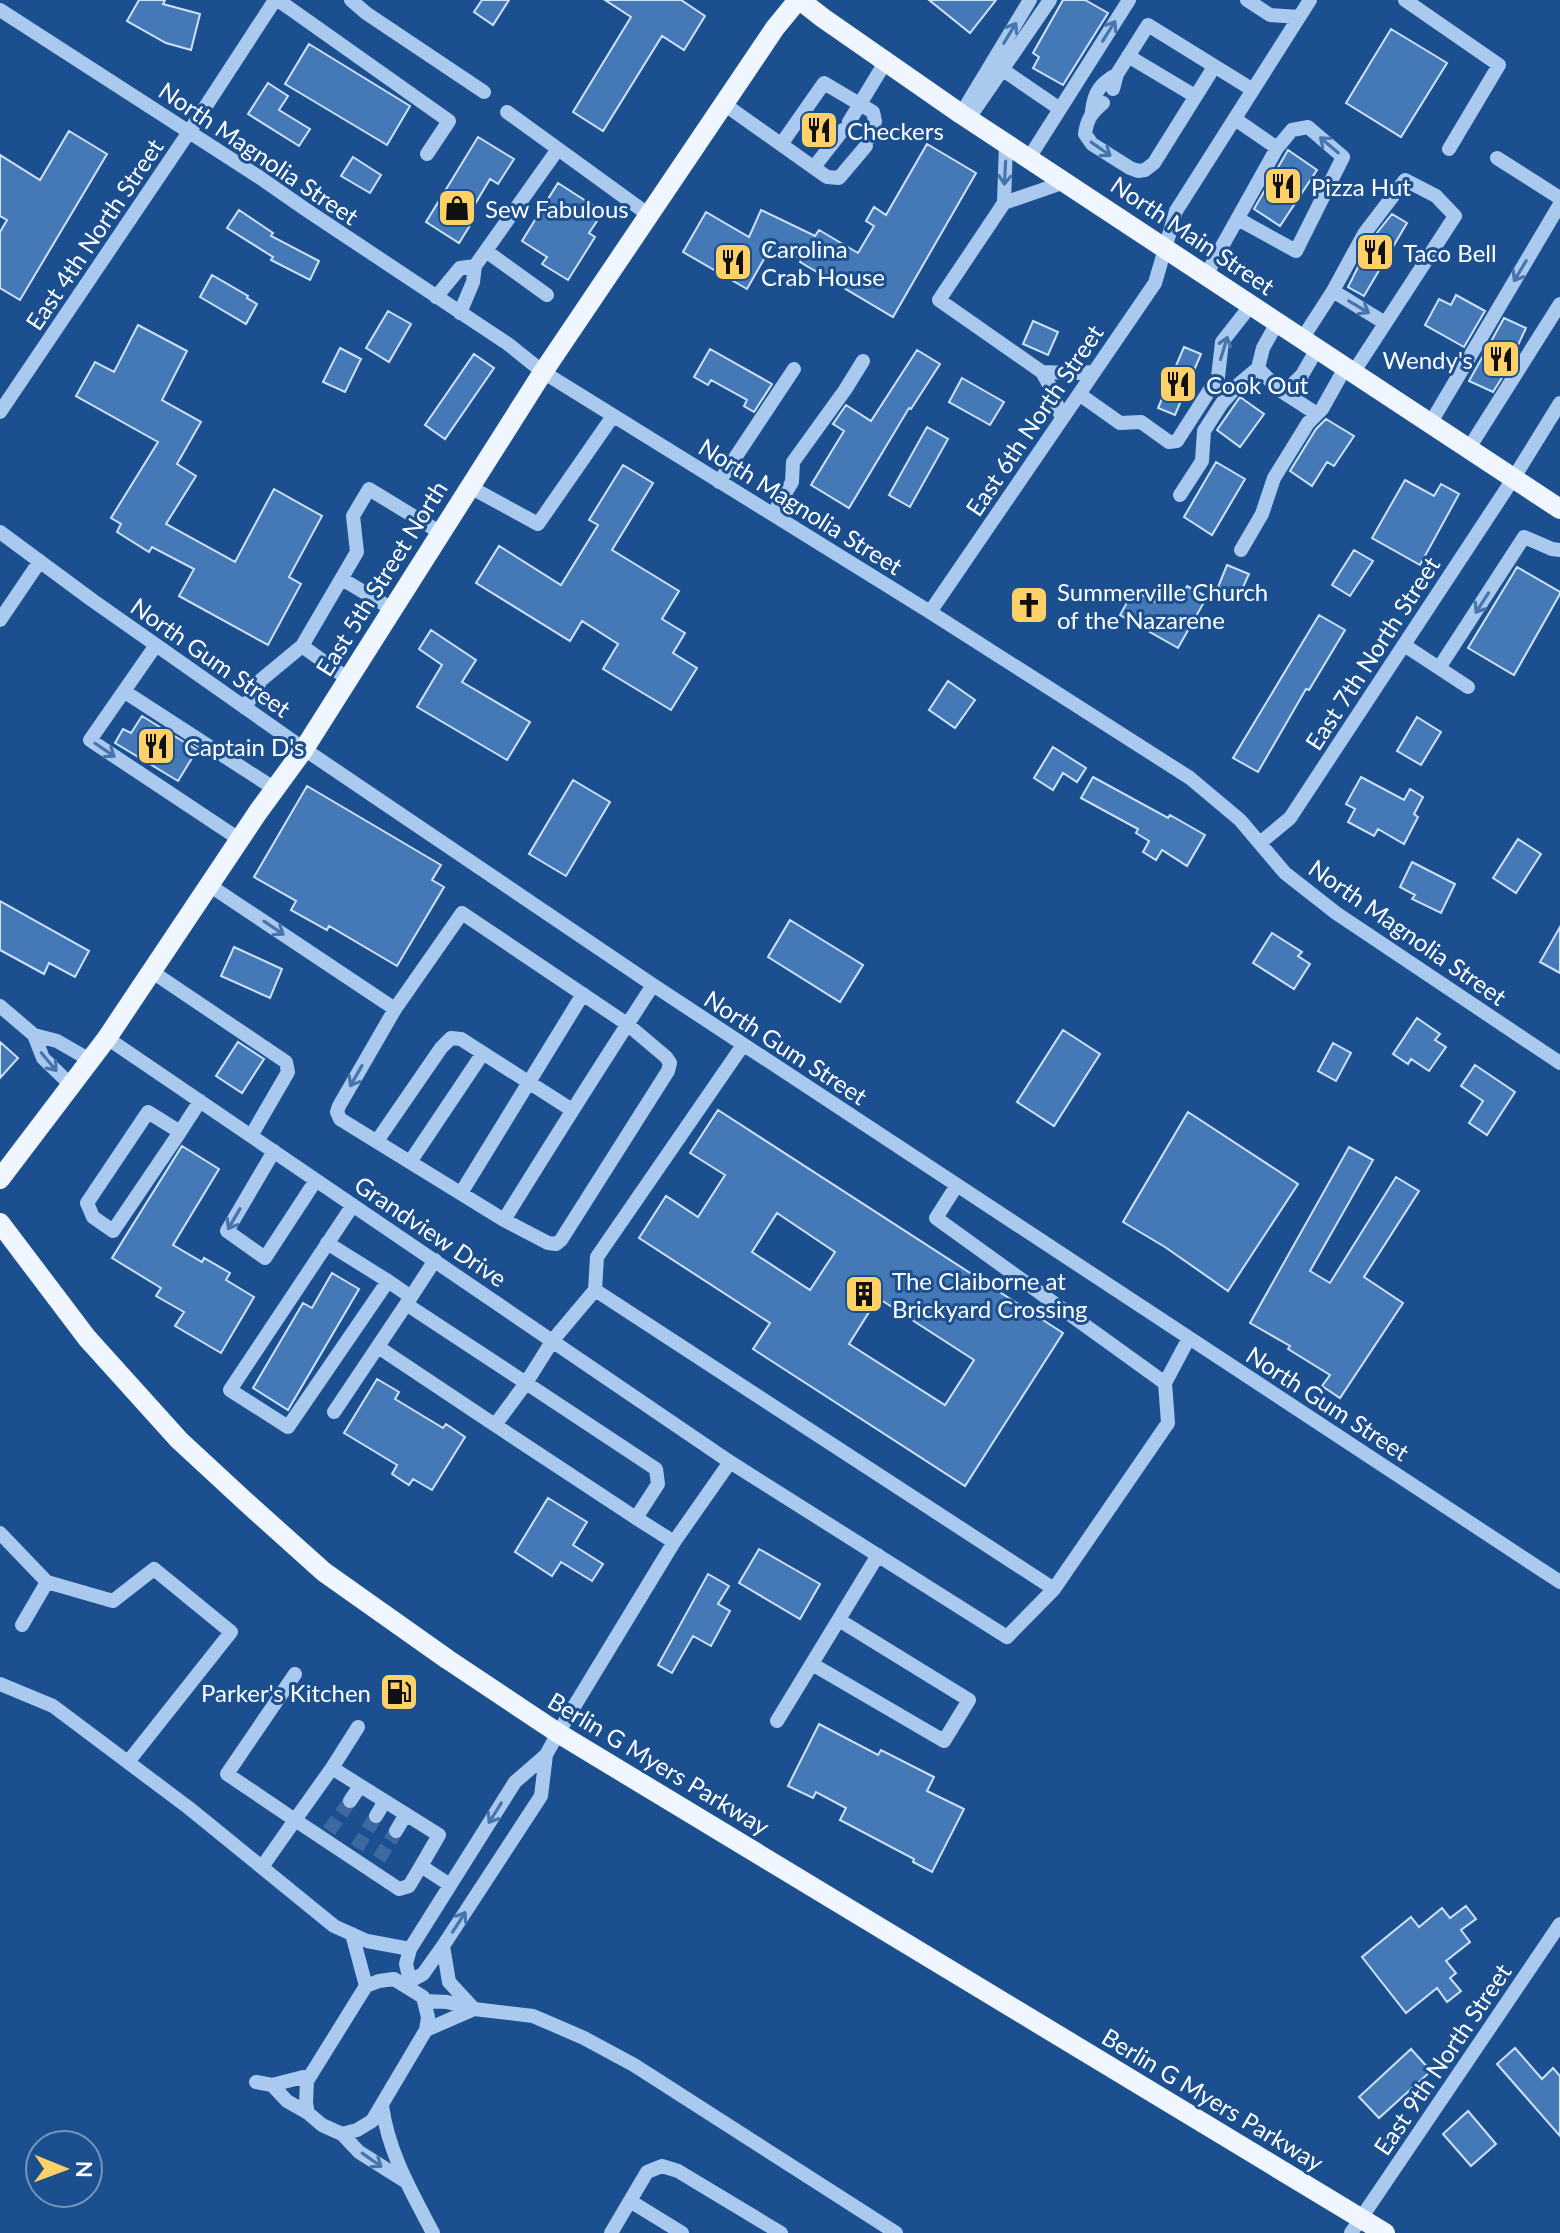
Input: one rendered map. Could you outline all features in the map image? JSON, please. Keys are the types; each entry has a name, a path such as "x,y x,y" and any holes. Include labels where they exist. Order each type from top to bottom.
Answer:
{"main road":[{"name":"North Main Street","path":"799,0 965,116 1560,509"},
{"name":"East 5th Street North","path":"0,1179 107,1038 239,839 304,749 543,372 775,28 799,0"},
{"name":"Berlin G Myers Parkway","path":"0,1223 87,1338 179,1440 324,1572 558,1733 1356,2226 1385,2233"}],"street":[{"name":"East 4th North Street","path":"0,412 276,0"},
{"path":"276,0 449,121 427,154"},
{"path":"351,0 484,92"},
{"path":"965,116 1030,0"},
{"path":"965,116 1003,70 1050,0"},
{"path":"1029,158 1129,0"},
{"path":"1247,0 1270,15 1299,17"},
{"name":"East 6th North Street","path":"930,612 1155,283 1176,211 1310,0"},
{"path":"1405,0 1499,65 1449,149"},
{"name":"North Magnolia Street","path":"0,10 508,344 543,372 930,612 1190,778 1240,820 1285,873 1336,913 1560,1063"},
{"path":"1214,67 1154,163 1145,170 1138,171 1092,144 1085,134 1086,122 1098,107 1094,96 1102,84 1115,81 1148,25 1253,90"},
{"path":"1128,56 1195,96"},
{"path":"814,167 861,104 886,61"},
{"path":"1003,70 1060,109"},
{"path":"724,104 827,177 839,178 868,141 875,121 873,112 824,83 782,143"},
{"path":"507,112 649,215"},
{"path":"1235,119 1277,148"},
{"path":"1206,275 1277,148 1292,130 1308,127 1343,157 1296,251 1238,219"},
{"path":"1006,143 1004,203 939,300 1042,372 1062,419"},
{"path":"460,313 473,282 475,266 558,149"},
{"path":"1430,424 1560,201 1497,158"},
{"path":"1241,550 1262,514 1274,478 1308,423 1385,323 1455,216 1436,196 1405,180 1364,234 1333,291 1309,344 1302,375 1290,387 1275,386"},
{"path":"1004,203 1065,182"},
{"path":"486,251 547,295"},
{"path":"436,297 460,268 475,266"},
{"path":"1333,291 1385,323"},
{"path":"1469,448 1560,304"},
{"path":"1079,394 1120,423 1141,422 1169,442 1177,441 1218,377 1222,342 1251,305"},
{"path":"1180,495 1202,461 1204,431 1230,393 1258,368 1263,348 1277,323"},
{"path":"773,514 792,482 793,462 863,361"},
{"path":"1258,368 1275,386 1317,414"},
{"path":"719,482 794,369"},
{"path":"1042,372 1094,372"},
{"name":"East 7th North Street","path":"1260,843 1290,818 1560,403"},
{"path":"470,487 538,524 613,416"},
{"path":"245,708 261,680 302,646 342,579 357,552 353,516 369,489 441,533"},
{"name":"North Gum Street","path":"0,532 304,749 653,985 1560,1582"},
{"path":"1439,668 1524,537 1560,550"},
{"path":"0,620 40,561"},
{"path":"342,579 392,609"},
{"path":"156,645 90,740 239,839"},
{"path":"1404,645 1468,687"},
{"path":"302,646 348,679"},
{"path":"125,692 275,789"},
{"path":"209,885 395,1009"},
{"path":"462,913 627,1024 666,1057 670,1063 668,1071 556,1244 548,1243 504,1220 340,1119 337,1112 395,1009 462,913"},
{"path":"151,971 286,1062 288,1072 251,1136"},
{"path":"504,1220 653,985"},
{"path":"461,1193 583,994"},
{"path":"0,1006 34,1035 57,1041 90,1060"},
{"path":"34,1035 43,1058 71,1085"},
{"name":"Grandview Drive","path":"107,1038 730,1462 1007,1637 1054,1589"},
{"path":"377,1141 446,1040 451,1038 461,1039 572,1110"},
{"path":"495,1425 553,1340 595,1290 597,1257 743,1045"},
{"path":"410,1162 483,1053"},
{"path":"180,1132 148,1112 87,1203 93,1217 113,1231 180,1132 200,1101"},
{"path":"274,1151 227,1231 265,1258 316,1180"},
{"path":"957,1185 936,1218 1165,1383"},
{"path":"353,1205 230,1390 288,1427 388,1281"},
{"path":"327,1243 388,1281 408,1300 526,1383 656,1469 658,1484 636,1518"},
{"path":"334,1412 435,1260"},
{"path":"595,1290 1054,1589 1168,1423 1165,1383 1189,1338"},
{"path":"378,1347 674,1542"},
{"path":"408,1983 406,1964 410,1949 515,1782 546,1755 674,1542 730,1462"},
{"path":"0,1533 47,1582 113,1601 154,1569 231,1632 128,1762"},
{"path":"777,1721 878,1555"},
{"path":"22,1625 47,1582"},
{"path":"812,1664 944,1741 969,1700 839,1620"},
{"path":"295,1674 227,1774 295,1820 375,1865 399,1889 409,1886 439,1835 332,1768"},
{"path":"0,1684 53,1706 189,1808 334,1926 367,1941 410,1949"},
{"path":"262,1867 358,1727"},
{"path":"408,1983 423,1974 443,1946 541,1796 546,1755"},
{"path":"350,1801 360,1786"},
{"path":"376,1816 385,1801"},
{"path":"396,1831 406,1814"},
{"path":"421,1866 450,1885"},
{"name":"East 9th North Street","path":"1356,2226 1560,1924"},
{"path":"352,1934 366,1986"},
{"path":"443,1946 449,1982 474,2009"},
{"path":"308,2113 307,2081 366,1986 394,1979 408,1983 425,2001 428,2017 426,2030 372,2121 342,2134"},
{"path":"425,2001 533,2016 584,2038 634,2065 896,2233"},
{"path":"426,2030 474,2009"},
{"path":"256,2082 272,2085 311,2075"},
{"path":"272,2085 287,2101 322,2125 342,2134 359,2152 406,2181"},
{"path":"382,2106 386,2133 433,2233"},
{"path":"611,2233 647,2172 662,2166 678,2171 781,2233"},
{"path":"630,2201 682,2233"}],"building":[{"path":"139,0 165,0 163,4 200,14 191,50 166,43 127,21"},
{"path":"482,0 509,0 493,25 474,12"},
{"path":"605,0 681,0 705,16 684,50 662,36 603,131 573,112 631,17"},
{"path":"929,0 996,0 970,33"},
{"path":"1063,0 1085,0 1108,13 1063,85 1033,68 1039,57 1033,53"},
{"path":"1391,29 1447,63 1401,137 1346,103"},
{"path":"309,44 410,106 387,145 285,84"},
{"path":"268,83 288,96 279,110 310,129 299,146 248,114"},
{"path":"69,131 107,154 20,300 0,288 0,232 7,220 0,216 0,155 40,180"},
{"path":"478,137 514,159 498,184 490,179 468,216 474,219 459,243 426,222"},
{"path":"927,144 976,173 893,317 800,262 802,259 772,245 747,289 683,252 706,212 749,237 761,210 815,236 819,230 858,253 874,226 866,221 874,207 886,215"},
{"path":"1288,150 1317,170 1280,226 1254,209"},
{"path":"353,157 381,175 370,193 341,176"},
{"path":"558,183 603,212 589,233 595,237 568,280 542,264 547,257 522,241"},
{"path":"239,210 273,233 271,236 319,261 310,280 271,260 273,257 227,228"},
{"path":"1392,214 1407,223 1364,296 1348,287 1372,239"},
{"path":"212,275 257,304 246,324 200,297"},
{"path":"1456,295 1485,311 1464,347 1425,325 1439,299 1451,305"},
{"path":"388,311 411,324 389,362 366,348"},
{"path":"1504,318 1526,328 1493,392 1469,381"},
{"path":"1033,321 1058,332 1048,355 1023,344"},
{"path":"138,325 187,351 162,400 201,422 177,464 196,476 166,524 235,562 274,489 322,516 289,577 301,584 268,645 179,596 194,569 152,547 149,552 117,532 121,524 111,518 158,442 76,396 95,362 114,372"},
{"path":"1184,347 1201,354 1175,415 1158,408"},
{"path":"340,348 361,359 345,392 323,382"},
{"path":"710,349 772,384 754,412 744,406 747,400 711,380 708,385 694,377"},
{"path":"917,350 940,364 909,408 849,508 811,485 844,431 833,424 846,405 871,421"},
{"path":"474,354 494,368 445,439 425,425"},
{"path":"962,378 1004,402 990,425 949,402"},
{"path":"1240,397 1264,414 1240,447 1217,430"},
{"path":"1326,419 1354,436 1334,466 1327,462 1312,486 1290,471 1316,429"},
{"path":"927,427 948,439 910,507 889,495"},
{"path":"1216,462 1245,479 1212,535 1184,517"},
{"path":"623,465 653,483 612,550 679,591 662,619 685,633 673,653 697,668 671,710 603,669 618,644 582,621 570,641 476,583 499,546 561,585 598,525 589,520"},
{"path":"1405,480 1434,496 1441,484 1459,494 1420,565 1372,538"},
{"path":"1354,550 1373,561 1350,596 1332,585"},
{"path":"1227,565 1249,574 1239,596 1218,587"},
{"path":"1517,567 1560,594 1514,675 1468,648"},
{"path":"1187,586 1207,597 1178,648 1120,615 1134,590 1154,602 1161,590 1179,600"},
{"path":"1319,615 1345,630 1309,690 1306,689 1258,772 1233,758"},
{"path":"431,630 476,660 462,682 530,722 507,760 417,707 442,665 419,649"},
{"path":"948,681 975,700 955,728 929,710"},
{"name":"Captain D's","path":"142,716 197,750 178,781 115,743 123,729 131,733"},
{"path":"1417,717 1441,732 1421,765 1397,751"},
{"path":"1053,747 1086,768 1077,782 1063,773 1053,790 1034,778"},
{"path":"1093,777 1205,835 1187,866 1162,850 1156,860 1143,852 1149,841 1136,833 1138,829 1081,798"},
{"path":"1361,777 1404,800 1410,789 1423,797 1414,814 1418,817 1404,844 1378,829 1374,836 1348,822 1355,809 1346,804"},
{"path":"573,780 610,802 566,876 529,854"},
{"path":"307,786 441,865 432,880 444,887 397,966 329,926 327,930 291,910 296,901 254,877"},
{"path":"1518,839 1541,854 1516,893 1493,878"},
{"path":"1412,862 1455,884 1441,913 1412,899 1415,895 1400,887"},
{"path":"0,901 89,951 75,977 49,963 44,974 0,950"},
{"path":"790,920 863,965 840,1002 768,957"},
{"path":"1560,927 1560,973 1540,962"},
{"path":"1272,933 1302,952 1298,956 1310,964 1294,989 1253,963"},
{"path":"234,947 282,969 270,998 221,976"},
{"path":"1417,1018 1440,1034 1435,1040 1446,1047 1429,1071 1411,1059 1408,1064 1393,1054"},
{"path":"1063,1030 1100,1054 1054,1126 1017,1102"},
{"path":"0,1042 18,1058 0,1078"},
{"path":"238,1042 264,1059 242,1093 216,1076"},
{"path":"1333,1043 1351,1053 1336,1081 1318,1071"},
{"path":"1475,1065 1515,1092 1487,1135 1469,1123 1483,1101 1461,1086"},
{"name":"The Claiborne at Brickyard Crossing","path":"718,1110 1063,1333 965,1486 753,1349 770,1323 639,1238 666,1196 698,1217 725,1175 690,1153","holes":["777,1213 835,1252 810,1290 752,1252","878,1298 974,1360 945,1405 849,1344"]},
{"path":"1188,1112 1298,1184 1228,1291 1123,1222"},
{"path":"182,1146 219,1169 173,1245 202,1262 204,1258 230,1273 226,1280 254,1297 221,1353 175,1326 184,1312 156,1296 161,1288 112,1258"},
{"path":"1349,1147 1373,1160 1310,1271 1330,1283 1396,1177 1419,1191 1364,1277 1403,1303 1340,1398 1322,1386 1330,1375 1288,1349 1290,1346 1250,1323"},
{"path":"332,1273 359,1289 288,1410 253,1388 303,1303 312,1308"},
{"path":"377,1379 399,1392 395,1399 443,1428 446,1424 465,1437 432,1490 413,1479 409,1485 392,1474 397,1465 344,1433"},
{"path":"548,1498 587,1522 573,1545 603,1564 592,1581 561,1562 552,1576 515,1552"},
{"path":"759,1549 820,1584 800,1619 739,1583"},
{"path":"708,1574 729,1586 718,1604 730,1611 711,1646 693,1636 672,1673 658,1665"},
{"path":"819,1724 878,1755 881,1750 934,1777 927,1791 964,1809 932,1872 913,1862 914,1859 840,1820 846,1808 816,1792 813,1798 788,1786"},
{"path":"1466,1906 1476,1919 1461,1930 1470,1942 1446,1961 1456,1973 1450,1978 1461,1991 1447,2002 1437,1988 1406,2013 1362,1957 1411,1917 1419,1927 1442,1908 1450,1918"},
{"path":"1515,2048 1542,2079 1553,2068 1560,2076 1560,2136 1497,2064"},
{"path":"1411,2049 1431,2071 1379,2118 1359,2097"},
{"path":"1468,2111 1496,2144 1471,2166 1443,2134"}],"tunnel":[{"path":"329,1831 350,1801"},
{"path":"357,1848 376,1816"},
{"path":"379,1859 396,1831"}],"place":[{"name":"Checkers","path":"819,130"},
{"name":"Pizza Hut","path":"1283,186"},
{"name":"Sew Fabulous","path":"457,208"},
{"name":"Taco Bell","path":"1375,252"},
{"name":"Carolina Crab House","path":"733,262"},
{"name":"Wendy's","path":"1501,359"},
{"name":"Cook Out","path":"1178,384"},
{"name":"Summerville Church of the Nazarene","path":"1029,605"},
{"name":"Captain D's","path":"156,746"},
{"name":"The Claiborne at Brickyard Crossing","path":"864,1294"},
{"name":"Parker's Kitchen","path":"399,1692"}]}
